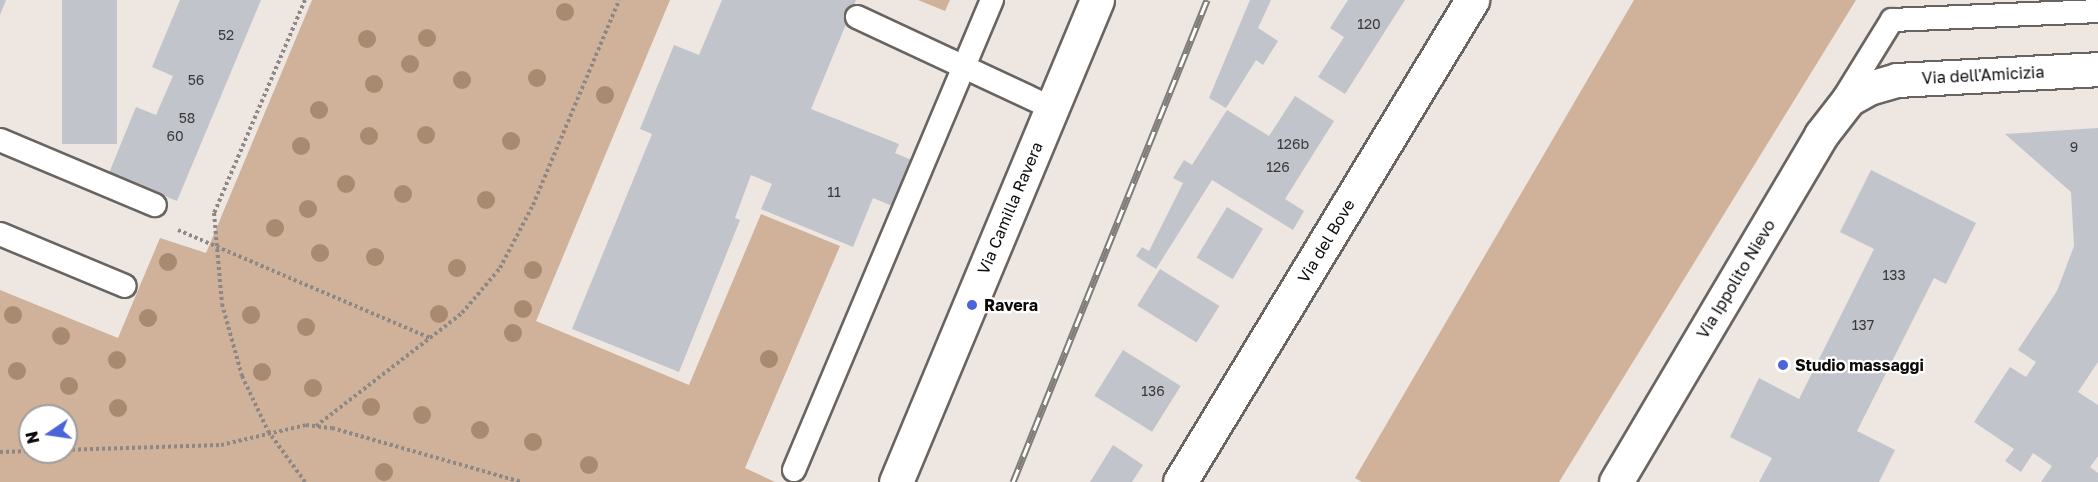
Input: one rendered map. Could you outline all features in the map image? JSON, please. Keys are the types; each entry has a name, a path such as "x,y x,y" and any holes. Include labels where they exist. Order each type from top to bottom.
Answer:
{"street":[{"name":"Via Camilla Ravera","path":"896,482 1097,0"},
{"name":"Via del Bove","path":"1180,482 1472,0"},
{"name":"Via dell'Amicizia","path":"1869,88 1897,80 2098,69"},
{"name":"Via Ippolito Nievo","path":"1616,482 1821,135 1849,99 1869,88"}],"lane":[{"path":"794,470 992,0"},
{"path":"1821,135 1892,20 2098,11"},
{"path":"857,17 963,69 1052,108"},
{"path":"0,140 155,205"},
{"path":"0,234 125,286"}],"path":[{"path":"305,0 214,213 216,248 231,343 253,405 268,431 305,482"},
{"path":"316,426 430,338 482,293 515,242 619,0"},
{"path":"155,205 181,234 430,338"},
{"path":"0,452 84,452 221,445 268,431 316,426 426,452 522,482"}],"shaded area":[{"path":"312,0 670,0 536,321 689,385 761,214 840,246 745,468 775,482 0,482 0,290 118,338 160,238 206,253"},
{"path":"918,0 950,0 945,11"},
{"path":"1634,0 1856,0 1559,482 1362,482 1355,478"}],"building":[{"path":"0,0 6,0 0,15"},
{"path":"62,0 117,0 117,144 62,144"},
{"path":"180,0 261,0 177,201 109,173 136,107 156,115 173,76 152,67"},
{"path":"722,0 856,0 811,109 899,144 895,153 914,161 895,207 873,198 853,247 761,209 772,184 751,175 735,218 740,220 679,372 572,329 652,134 640,129 674,45 699,55"},
{"path":"1250,0 1271,0 1258,28 1278,41 1263,65 1256,60 1226,108 1209,98"},
{"path":"1348,0 1405,0 1345,94 1318,77 1344,37 1330,28"},
{"path":"1295,96 1334,121 1285,199 1304,211 1293,230 1212,180 1156,269 1136,256 1142,247 1149,251 1183,183 1173,178 1184,160 1192,165 1227,110 1269,136"},
{"path":"2098,128 2098,362 2078,392 2098,405 2098,456 2090,467 2098,473 2098,482 2041,482 2052,466 2033,453 2021,472 2005,461 2014,449 1974,422 2010,367 2026,377 2036,362 2018,350 2057,291 2074,246 2071,192 2005,134"},
{"path":"1871,170 1976,223 1946,284 1934,278 1857,431 1895,450 1879,482 1759,482 1772,458 1730,437 1759,378 1799,399 1874,249 1840,232"},
{"path":"1227,207 1263,229 1233,279 1197,258"},
{"path":"1160,269 1219,306 1197,343 1137,305"},
{"path":"1123,350 1181,386 1152,432 1094,396"},
{"path":"1113,445 1143,465 1132,482 1090,482"}],"railway":[{"path":"1013,482 1207,0"}],"place":[{"name":"Ravera","path":"972,305"},
{"name":"Studio massaggi","path":"1783,365"}]}
